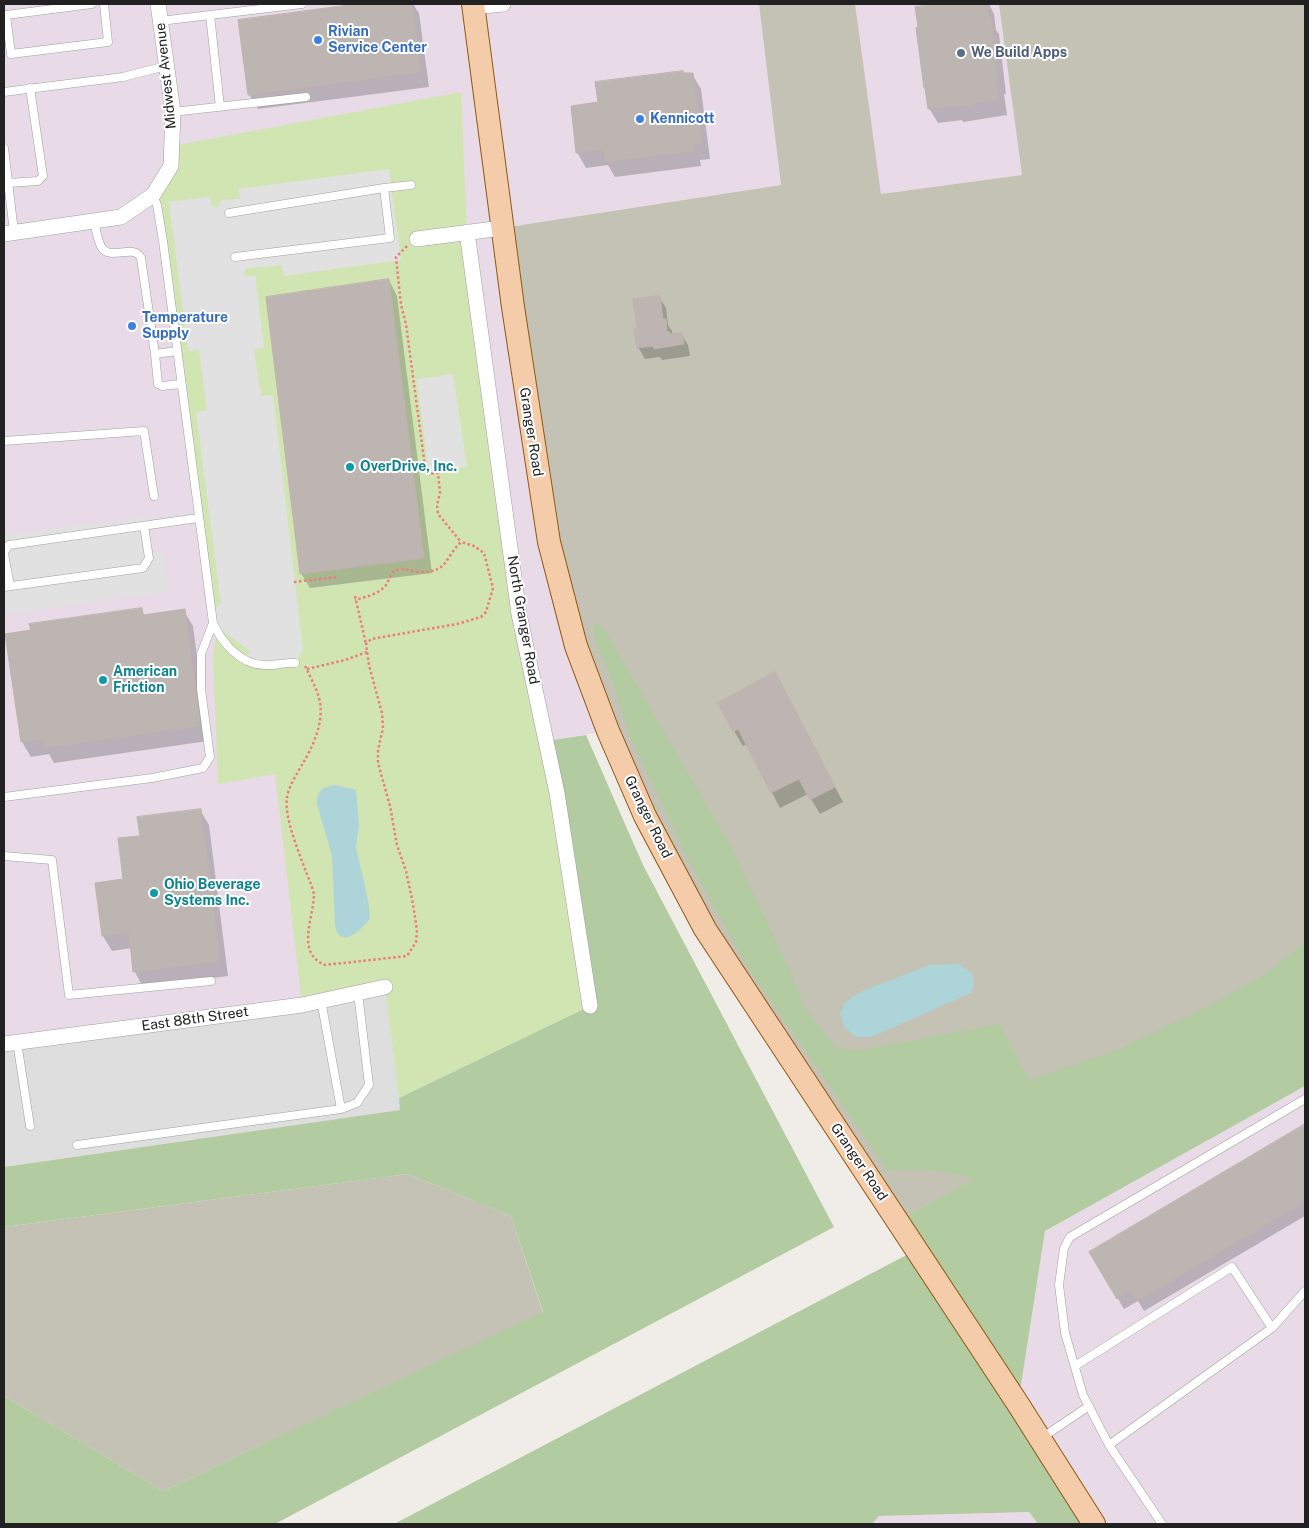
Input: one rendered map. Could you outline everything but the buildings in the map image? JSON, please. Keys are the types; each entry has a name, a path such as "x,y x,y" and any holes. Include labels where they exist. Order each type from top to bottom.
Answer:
{"main road":[{"name":"Granger Road","path":"473,6 526,399 549,542 576,646 608,731 645,816 705,929 1094,1524"}],"street":[{"name":"Midwest Avenue","path":"9,233 121,217 154,195 171,166 173,112 158,4"},
{"path":"473,6 503,4"},
{"path":"417,239 502,228"},
{"name":"North Granger Road","path":"467,232 519,614 557,793 590,1006"},
{"name":"East 88th Street","path":"10,1043 292,1006 385,987"}],"lane":[{"path":"92,4 6,15 12,54 108,42 104,4"},
{"path":"160,21 302,4"},
{"path":"210,15 220,107"},
{"path":"4,92 123,77 166,66"},
{"path":"8,183 38,180 43,176 30,88"},
{"path":"173,112 306,97"},
{"path":"4,148 8,183 9,233"},
{"path":"229,213 411,185"},
{"path":"235,257 390,238 384,188"},
{"path":"154,195 159,218 213,623 217,632 234,653 250,663 263,666 300,662"},
{"path":"94,221 99,243 103,250 109,253 134,252 140,255 158,384 162,386 181,384"},
{"path":"155,354 177,351"},
{"path":"4,440 144,431 154,496"},
{"path":"144,526 149,558 143,568 7,587 4,553 8,545 198,518"},
{"path":"4,797 152,778 203,768 210,757 201,689 201,654 213,623"},
{"path":"4,856 52,860 69,994 212,980"},
{"path":"77,1145 341,1109 357,1103 369,1085 358,993"},
{"path":"321,1000 341,1109"},
{"path":"10,1043 30,1126"},
{"path":"1162,1524 1109,1445 1083,1395 1065,1333 1059,1285 1064,1248 1070,1237 1305,1099"},
{"path":"1075,1366 1232,1267 1272,1328"},
{"path":"1109,1445 1272,1328 1305,1292"},
{"path":"1040,1439 1089,1406"}],"path":[{"path":"366,644 371,639 457,624 481,617 486,612 492,588 484,553 474,546 461,542 438,514 437,505 440,493 438,473 426,474 396,257 417,239"},
{"path":"300,662 307,669 319,696 321,706 321,716 316,738 286,797 292,832 314,894 308,943 309,950 319,963 324,965 407,956 416,942 417,930 406,871 378,763 378,750 383,728 382,713 369,665 359,607 355,598 371,596 385,586 392,572 398,569 419,572 437,570 442,567 461,542"},
{"path":"294,582 336,577"},
{"path":"307,669 345,660 367,652"}],"shaded area":[{"path":"4,4 761,4 781,185 502,228 608,731 546,741 399,1098 385,988 4,1044"},
{"path":"759,4 855,4 881,194 1022,175 999,4 1305,4 1305,1003 897,1221 705,929 576,646 502,228 781,185"},
{"path":"854,4 1000,4 1022,175 881,194"},
{"path":"389,169 401,260 284,276 282,265 246,269 244,272 246,277 255,275 264,347 254,350 261,396 273,395 303,649 297,662 263,666 242,659 251,652 213,623 210,611 221,604 196,412 207,410 199,350 188,351 169,202 210,197 212,207 218,207 221,200 240,199 238,189"},
{"path":"453,374 467,467 429,473 417,379"},
{"path":"148,516 153,553 163,553 169,592 4,614 4,535"},
{"path":"385,987 401,1110 4,1167 4,1044"},
{"path":"1305,1086 1305,1524 1094,1524 1018,1404 1045,1231"},
{"path":"408,1174 511,1216 543,1313 163,1491 4,1396 4,1227"},
{"path":"1029,1512 1038,1524 872,1524 879,1516"}],"green space":[{"path":"461,92 467,232 496,452 590,1006 399,1098 385,987 302,1005 275,774 218,784 213,656 217,632 155,200 172,146"},
{"path":"593,622 604,629 731,847 785,960 804,1007 835,1047 857,1051 1000,1024 1029,1080 1117,1050 1207,1007 1267,973 1305,942 1305,1086 1045,1231 1018,1404 1094,1524 1038,1524 1029,1512 879,1516 872,1524 394,1524 916,1250 897,1221 974,1179 932,1171 888,1171 747,966 688,859 631,739 612,681 596,643"},
{"path":"586,735 643,865 834,1227 275,1524 4,1524 4,1396 163,1491 543,1312 511,1216 408,1174 4,1227 4,1167 400,1110 399,1098 590,1006 546,741"}],"water":[{"path":"336,785 356,790 359,826 356,847 369,905 370,919 357,932 346,937 342,937 338,933 335,926 332,856 317,804 318,795 321,790"},
{"path":"959,964 972,973 974,985 971,993 871,1037 856,1037 845,1028 840,1013 845,1003 860,992 930,965"}],"place":[{"name":"Rivian Service Center","path":"318,40"},
{"name":"We Build Apps","path":"961,53"},
{"name":"Kennicott","path":"640,119"},
{"name":"Temperature Supply","path":"132,326"},
{"name":"OverDrive, Inc.","path":"350,467"},
{"name":"American Friction","path":"103,680"},
{"name":"Ohio Beverage Systems Inc.","path":"154,893"}]}
